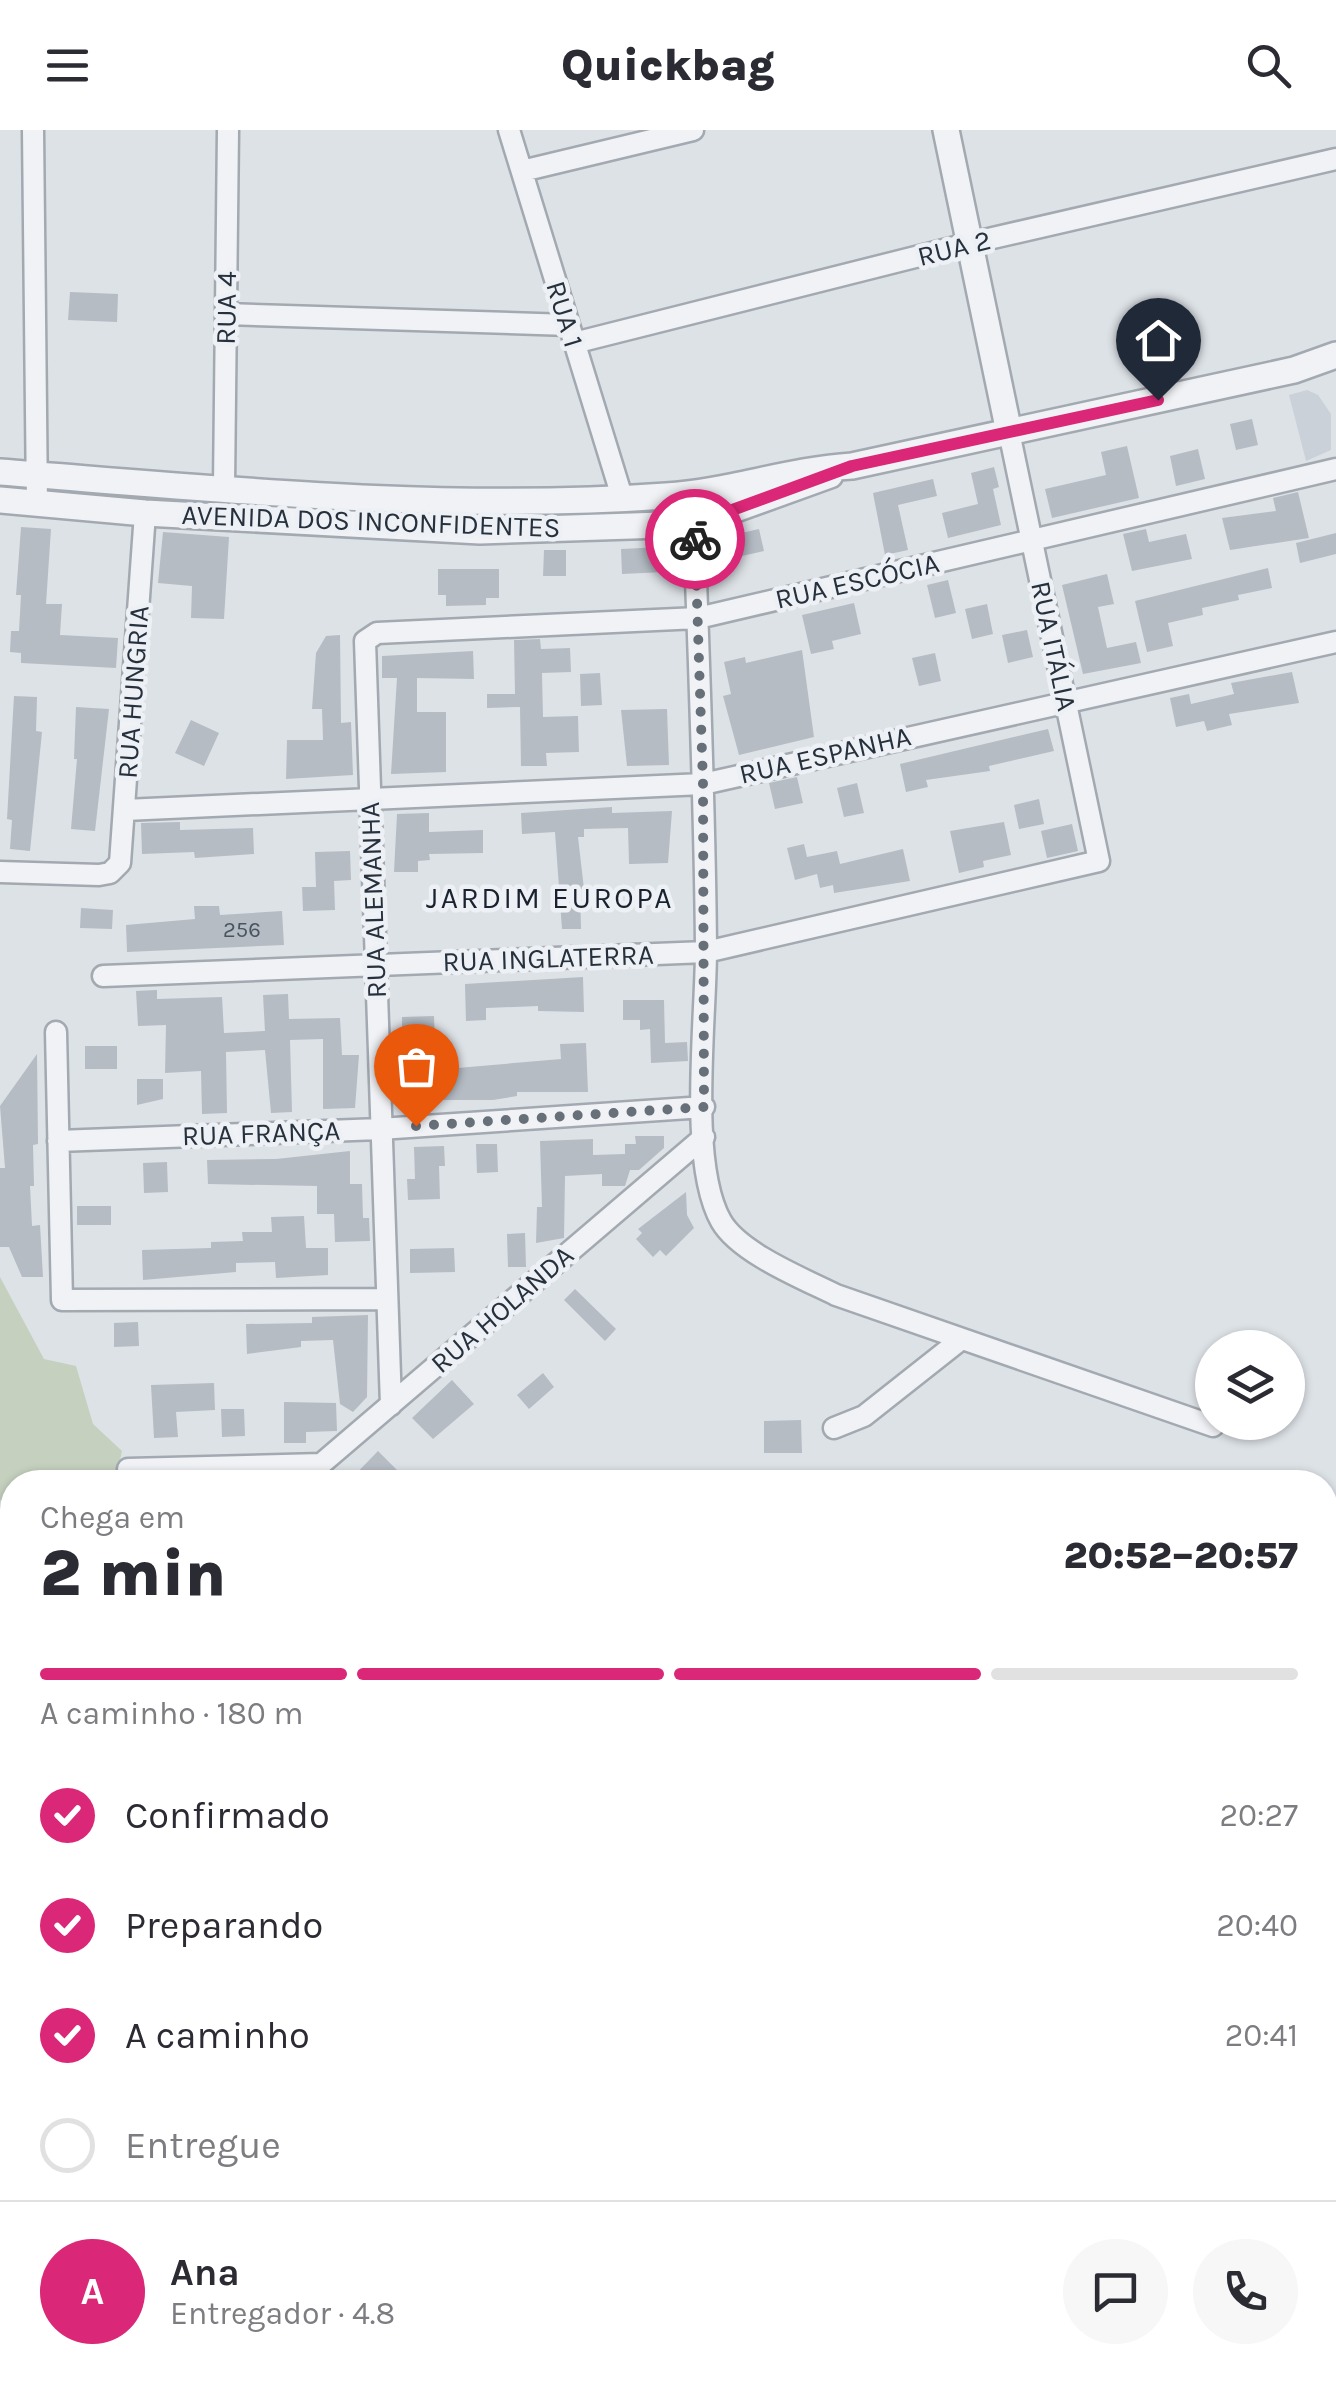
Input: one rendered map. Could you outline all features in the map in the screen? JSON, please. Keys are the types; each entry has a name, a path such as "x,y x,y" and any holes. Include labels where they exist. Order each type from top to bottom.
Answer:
{"street":[{"path":"34,130 36,504"},
{"name":"RUA 4","path":"224,486 228,130"},
{"name":"RUA 1","path":"509,130 622,497"},
{"path":"522,171 693,130"},
{"path":"946,130 1009,432"},
{"name":"RUA 2","path":"226,314 572,334 1336,159"},
{"name":"AVENIDA DOS INCONFIDENTES","path":"0,502 145,514 480,531 694,524 852,466 1294,370 1336,355"},
{"name":"RUA ITÁLIA","path":"1009,432 1101,859"},
{"name":"AVENIDA DOS INCONFIDENTES","path":"1,472 403,501 705,492 802,469 852,466"},
{"name":"RUA ESCÓCIA","path":"370,637 698,618 1336,469"},
{"path":"0,502 1,472"},
{"name":"RUA HUNGRIA","path":"0,872 99,875 117,869 126,810 145,514"},
{"path":"694,524 706,952 704,1137 712,1202 724,1227 777,1267 836,1294 960,1341 1195,1420"},
{"name":"RUA ALEMANHA","path":"370,637 363,648 390,1405"},
{"name":"RUA ESPANHA","path":"126,810 703,784 1336,642"},
{"name":"RUA INGLATERRA","path":"103,976 706,952 1101,859"},
{"path":"56,1032 62,1300 385,1299"},
{"name":"RUA FRANÇA","path":"58,1141 380,1129 704,1107"},
{"name":"RUA HOLANDA","path":"314,1470 704,1137"},
{"path":"834,1428 864,1416 960,1341"},
{"path":"128,1469 321,1464"}],"shaded area":[{"path":"1307,390 1318,395 1331,414 1331,450 1306,461 1289,395"}],"green space":[{"path":"0,1277 44,1359 76,1366 93,1424 122,1451 118,1470 0,1470"}],"building":[{"path":"70,292 118,294 117,322 68,320"},
{"path":"1252,419 1258,445 1236,450 1230,424"},
{"path":"1127,446 1139,498 1052,518 1045,489 1106,475 1101,452"},
{"path":"1198,449 1205,479 1176,486 1170,456"},
{"path":"994,467 999,487 993,489 1001,525 948,538 942,513 978,504 971,473"},
{"path":"933,479 937,496 898,505 908,550 885,555 873,493"},
{"path":"1298,492 1309,538 1230,550 1222,518 1276,511 1273,498"},
{"path":"21,527 51,529 46,604 62,604 60,635 118,638 116,668 21,663 21,653 10,652 11,631 19,631 21,595 16,595"},
{"path":"759,529 764,551 729,559 724,537"},
{"path":"1146,529 1149,542 1186,534 1192,559 1132,571 1123,534"},
{"path":"163,532 229,537 224,619 191,618 192,586 158,583"},
{"path":"1336,533 1336,554 1300,563 1296,543"},
{"path":"663,547 664,572 622,574 621,549"},
{"path":"544,550 566,550 566,576 543,576"},
{"path":"1268,568 1272,588 1238,595 1239,600 1202,608 1203,615 1168,623 1173,646 1147,652 1135,601"},
{"path":"438,569 499,569 499,598 486,598 486,605 446,606 446,595 438,595"},
{"path":"1107,574 1114,604 1098,607 1107,648 1136,642 1141,663 1083,674 1062,585"},
{"path":"948,580 956,613 935,618 927,585"},
{"path":"854,603 861,634 832,641 834,649 811,654 802,615"},
{"path":"987,604 993,634 972,639 965,609"},
{"path":"1027,630 1033,657 1008,663 1002,635"},
{"path":"340,635 341,723 351,722 353,775 286,779 287,740 323,740 322,709 312,709 316,653 326,636"},
{"path":"540,639 541,649 570,648 571,672 542,673 543,717 578,716 579,752 546,753 547,766 521,766 520,707 487,708 487,694 515,694 514,640"},
{"path":"802,650 814,737 739,755 723,696 731,694 724,662 745,657 746,663"},
{"path":"473,651 474,679 417,678 417,712 446,712 446,772 391,774 397,678 382,678 382,656"},
{"path":"935,653 941,681 919,686 912,658"},
{"path":"1292,672 1299,703 1229,714 1232,725 1207,731 1204,721 1176,727 1170,698 1189,694 1191,704 1234,694 1231,683"},
{"path":"600,673 602,705 581,706 580,674"},
{"path":"14,696 37,697 36,731 42,732 30,851 10,849 12,820 7,819"},
{"path":"76,707 109,709 95,831 71,829 77,759"},
{"path":"667,709 669,765 627,766 621,710"},
{"path":"191,720 219,733 204,766 175,753"},
{"path":"1048,729 1054,751 989,766 990,771 926,780 928,787 906,792 900,764"},
{"path":"797,777 803,803 775,809 769,783"},
{"path":"857,783 864,813 844,817 837,788"},
{"path":"1039,799 1044,824 1019,829 1014,805"},
{"path":"612,807 612,813 672,811 668,863 629,864 628,828 584,829 584,837 578,837 584,889 580,889 581,929 562,929 555,832 522,834 521,813"},
{"path":"429,813 429,832 483,830 483,853 429,854 430,860 418,861 418,872 394,872 397,814"},
{"path":"180,822 180,830 253,828 254,854 195,858 194,852 142,854 141,823"},
{"path":"1004,822 1011,855 983,861 984,867 959,873 950,831"},
{"path":"1072,824 1078,851 1047,858 1041,831"},
{"path":"804,844 807,857 837,851 840,864 903,849 910,881 834,893 833,885 820,888 817,874 795,880 787,848"},
{"path":"350,851 351,880 334,881 335,910 303,911 302,887 316,887 315,852"},
{"path":"194,906 219,906 220,915 282,911 284,945 127,952 126,925 195,919"},
{"path":"81,908 113,910 112,929 80,928"},
{"path":"583,977 584,1012 538,1011 538,1006 486,1008 486,1020 466,1021 465,984"},
{"path":"157,990 157,999 222,997 224,1033 265,1031 263,995 288,994 289,1019 340,1018 342,1055 359,1055 355,1108 323,1109 323,1039 290,1040 292,1112 271,1113 265,1050 226,1052 227,1113 202,1114 201,1071 165,1073 166,1025 138,1026 136,991"},
{"path":"623,1000 664,1000 665,1043 687,1042 688,1061 651,1063 650,1029 640,1030 640,1020 623,1020"},
{"path":"434,1016 435,1040 402,1041 402,1017"},
{"path":"586,1043 588,1092 517,1092 517,1096 493,1100 400,1100 400,1082 422,1081 422,1047 446,1047 446,1069 561,1059 560,1044"},
{"path":"85,1046 117,1046 117,1069 85,1069"},
{"path":"37,1054 38,1144 33,1145 34,1186 30,1186 32,1226 40,1225 43,1277 22,1277 9,1247 0,1247 0,1168 5,1168 0,1106"},
{"path":"137,1079 163,1079 163,1099 137,1105"},
{"path":"635,1136 664,1136 664,1148 639,1170 630,1170 625,1186 602,1186 602,1174 565,1176 564,1238 536,1243 537,1207 542,1207 540,1141 593,1139 593,1155 625,1154 625,1144 636,1144"},
{"path":"476,1144 497,1144 498,1172 477,1173"},
{"path":"444,1146 445,1166 439,1166 440,1199 408,1200 407,1179 415,1179 414,1147"},
{"path":"350,1151 350,1184 362,1184 363,1218 369,1218 370,1241 335,1242 334,1214 317,1214 317,1186 208,1184 207,1160 276,1159"},
{"path":"167,1162 168,1192 144,1193 143,1163"},
{"path":"686,1192 687,1215 694,1228 666,1256 660,1250 653,1257 636,1239 642,1233 638,1229"},
{"path":"77,1206 111,1206 111,1225 77,1225"},
{"path":"304,1216 306,1248 328,1248 328,1275 276,1278 275,1262 236,1263 236,1272 143,1280 142,1250 211,1248 211,1242 243,1241 242,1232 272,1232 271,1217"},
{"path":"525,1233 526,1267 508,1267 507,1234"},
{"path":"454,1248 455,1272 410,1273 410,1249"},
{"path":"575,1289 616,1329 605,1341 564,1300"},
{"path":"368,1315 367,1397 353,1412 340,1404 333,1340 301,1341 301,1347 247,1354 246,1324 312,1323 312,1317"},
{"path":"138,1322 139,1346 114,1347 114,1323"},
{"path":"543,1373 554,1387 529,1409 517,1395"},
{"path":"452,1380 474,1404 433,1439 412,1418"},
{"path":"214,1383 215,1410 176,1412 178,1437 154,1438 151,1385"},
{"path":"284,1402 336,1403 337,1431 306,1432 306,1443 284,1443"},
{"path":"221,1409 244,1409 245,1436 222,1437"},
{"path":"801,1420 802,1453 764,1453 764,1421"},
{"path":"378,1451 397,1470 360,1470"}],"way so far":[{"path":"416,1126 704,1107 706,952 695,539"}],"district":[{"name":"JARDIM EUROPA","path":"550,898"}],"route":[{"path":"695,539 694,524 852,466 1158,400"}]}
